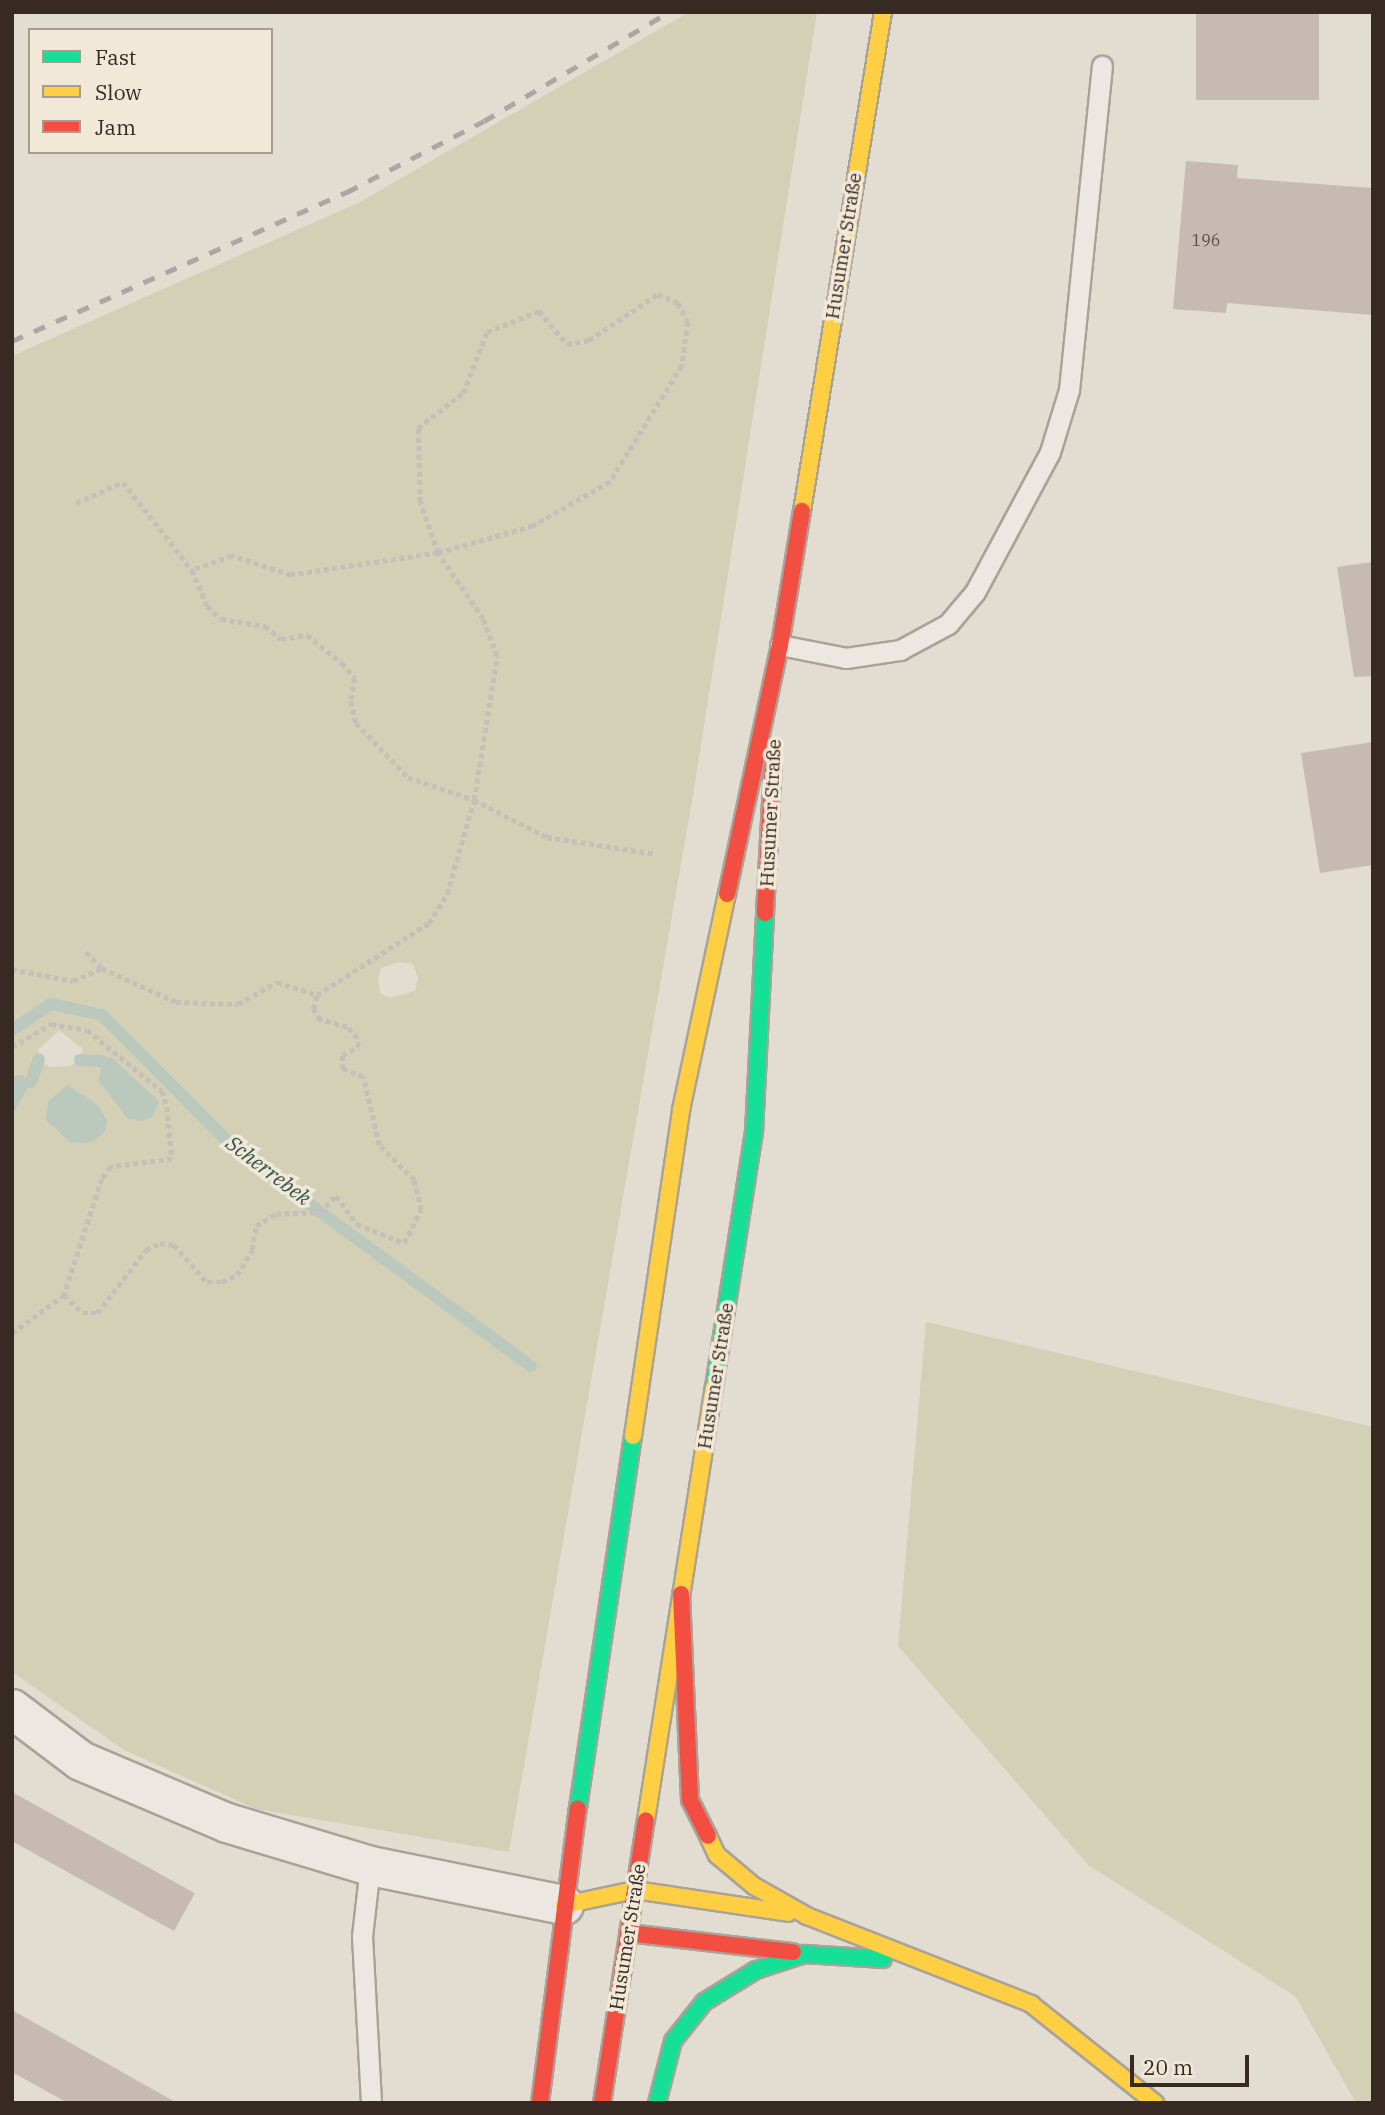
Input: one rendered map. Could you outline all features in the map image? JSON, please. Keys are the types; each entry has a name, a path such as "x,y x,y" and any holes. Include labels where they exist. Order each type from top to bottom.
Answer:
{"main road":[{"name":"Husumer Straße","path":"540,2103 589,1916 681,1110 780,645 883,12"},
{"name":"Husumer Straße","path":"602,2103 754,1132 780,645"},
{"path":"681,1594 690,1800 718,1855 754,1886 807,1916 1031,2004 1155,2103"},
{"path":"589,1916 635,1890 807,1916"},
{"path":"589,1916 628,1933 805,1954 940,1966"},
{"path":"657,2103 673,2041 704,2002 756,1970 805,1954"}],"street":[{"path":"12,1709 80,1761 227,1823 370,1866 589,1916"}],"lane":[{"path":"780,645 846,658 900,650 948,624 975,592 1050,452 1069,390 1102,66"},
{"path":"370,1866 362,1936 371,2103"}],"path":[{"path":"64,1295 83,1312 97,1312 146,1250 160,1243 174,1245 207,1282 222,1282 237,1275 252,1250 256,1226 276,1214 318,1212 336,1196 357,1224 404,1243 421,1210 414,1180 379,1145 363,1077 343,1069 342,1055 358,1047 357,1038 347,1027 314,1013 317,995 429,923 447,894 474,800 497,656 483,619 438,553 420,502 418,428 463,393 487,332 539,311 567,344 589,340 658,294 678,303 688,322 682,366 610,482 533,526 438,553 291,575 232,556 192,570"},
{"path":"76,503 123,482 192,570 207,607 221,619 265,626 281,639 307,635 342,663 355,678 351,701 356,723 408,777 474,800 547,837 656,854"},
{"path":"86,952 103,968 176,1002 238,1004 277,982 317,995"},
{"path":"12,969 73,981 103,968"},
{"path":"12,1047 51,1024 88,1030 162,1091 167,1107 172,1159 111,1167 102,1179 64,1295 12,1333"}],"shaded area":[{"path":"689,12 817,12 693,795 509,1852 256,1809 124,1750 12,1672 12,1116 22,1075 12,1076 12,356 360,202","holes":["399,962 413,964 418,978 415,991 390,998 380,993 378,978 381,968","59,1030 83,1049 80,1060 70,1066 50,1067 39,1059 38,1050"]},
{"path":"111,1057 159,1101 153,1116 142,1121 128,1119 99,1081 102,1061"},
{"path":"22,1075 31,1082 12,1116 12,1076"},
{"path":"67,1085 98,1105 107,1120 105,1131 92,1142 71,1143 46,1120 48,1102"},
{"path":"926,1322 1373,1427 1373,2103 1356,2103 1295,1996 1088,1865 898,1646"}],"building":[{"path":"1196,12 1319,12 1319,100 1196,100"},
{"path":"1186,161 1238,165 1237,178 1373,188 1373,315 1227,303 1226,313 1173,309"},
{"path":"1373,562 1373,676 1354,677 1337,567"},
{"path":"1373,742 1373,865 1320,873 1301,753"},
{"path":"12,1792 195,1893 174,1931 12,1841"},
{"path":"12,2010 177,2103 68,2103 12,2072"}],"waterway":[{"name":"Scherrebek","path":"12,1030 51,1004 102,1015 237,1151 531,1366"},
{"path":"31,1082 39,1059"},
{"path":"80,1060 102,1061"}],"railway":[{"path":"12,341 347,192 484,121 669,12"}],"traffic: fast":[{"path":"714,1387 754,1132 765,913"},
{"path":"578,1808 633,1436"},
{"path":"657,2103 673,2041 704,2002 756,1970 805,1954 883,1959"}],"traffic: slow":[{"path":"802,511 883,12"},
{"path":"633,1436 681,1110 727,894"},
{"path":"646,1820 714,1387"},
{"path":"708,1836 717,1855 754,1886 807,1916 1031,2004 1155,2103"},
{"path":"564,1905 635,1890"},
{"path":"635,1890 788,1913"}],"traffic: jam":[{"path":"727,894 780,645 802,511"},
{"path":"765,913 773,766"},
{"path":"681,1594 690,1800 708,1836"},
{"path":"540,2103 578,1808"},
{"path":"602,2103 646,1820"},
{"path":"628,1933 793,1952"}]}
